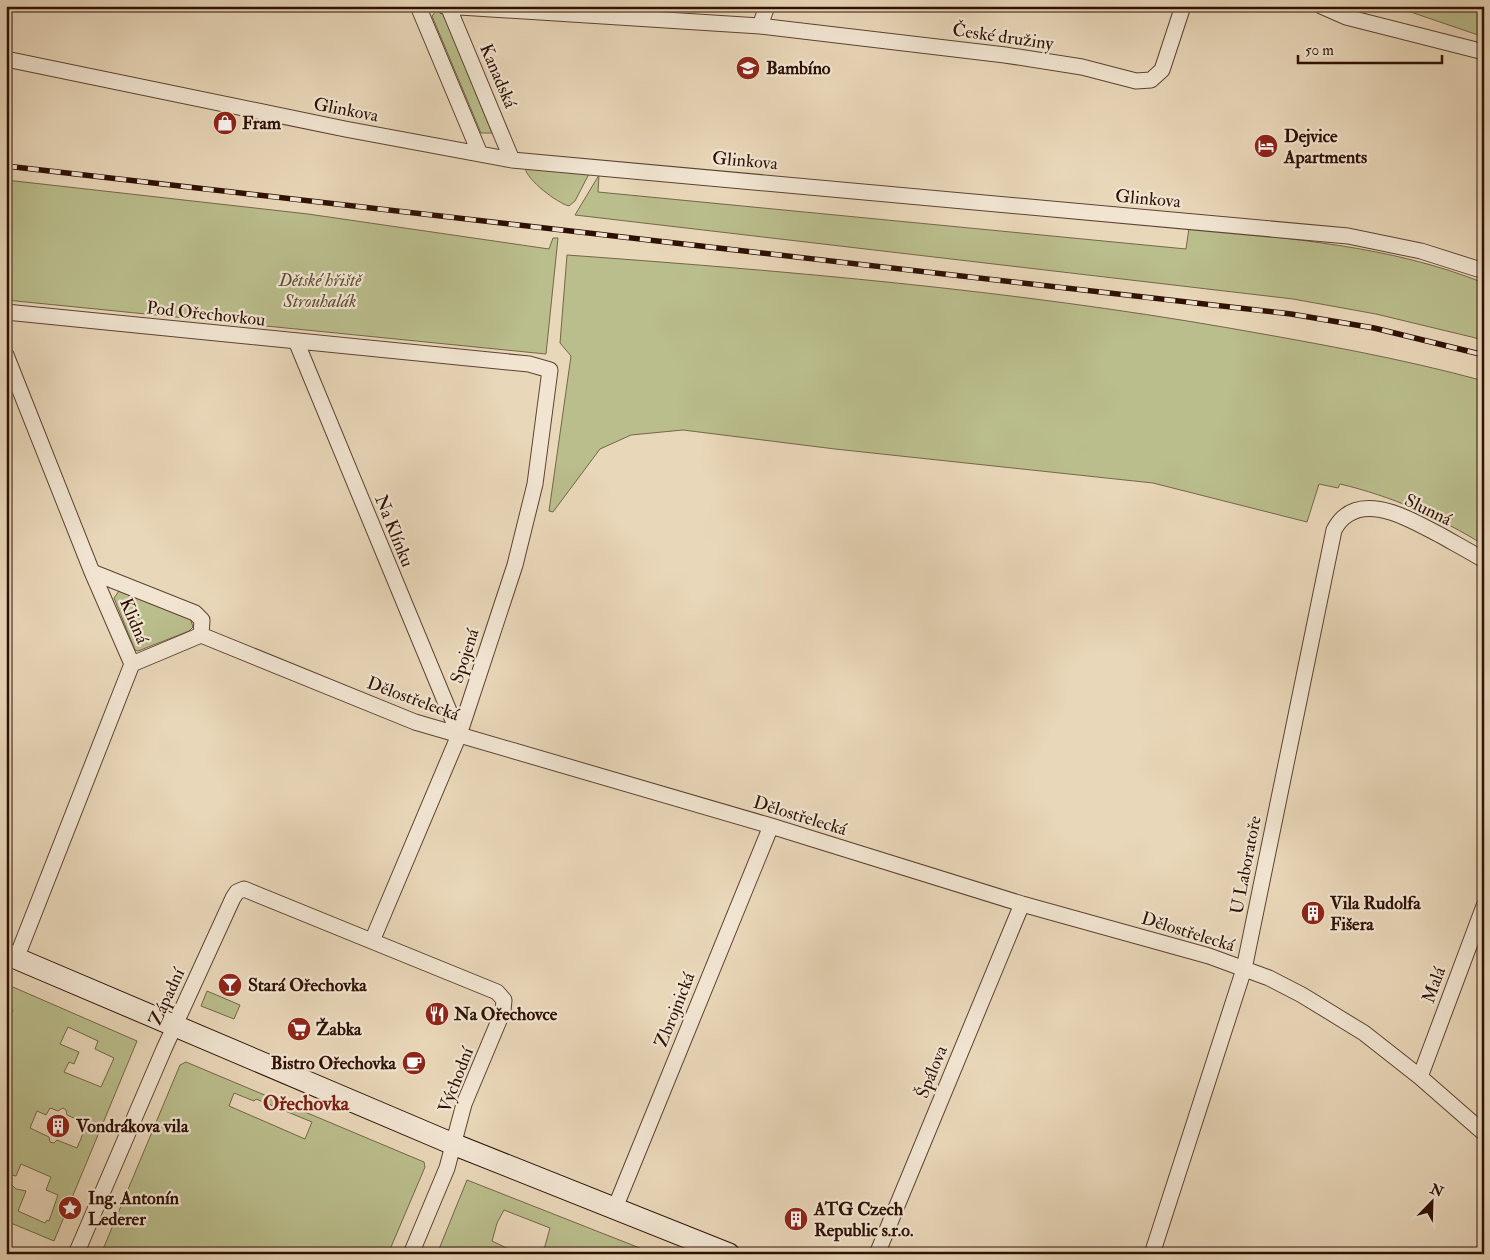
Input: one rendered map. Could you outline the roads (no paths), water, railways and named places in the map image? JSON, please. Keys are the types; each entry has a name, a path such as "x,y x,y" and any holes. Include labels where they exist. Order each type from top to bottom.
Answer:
{"street":[{"path":"418,6 480,154"},
{"name":"České družiny","path":"444,6 760,26 1005,55 1082,67 1136,81 1151,80 1162,70 1183,6"},
{"name":"Kanadská","path":"448,6 512,160"},
{"path":"760,26 767,6"},
{"path":"1321,6 1346,17 1484,52"},
{"name":"Glinkova","path":"6,59 512,160 1348,236 1421,251 1484,271"},
{"name":"Pod Ořechovkou","path":"6,312 529,364 550,370"},
{"name":"Na Klínku","path":"296,341 460,735"},
{"name":"Klidná","path":"6,355 92,572 132,664 11,957"},
{"name":"Spojená","path":"372,941 460,735 526,524 535,484 550,370"},
{"name":"Slunná","path":"1352,511 1372,508 1397,514 1484,560"},
{"name":"U Laboratoře","path":"1152,1254 1244,969 1331,540 1338,523 1352,511"},
{"path":"92,572 195,614 202,620 201,635 132,664"},
{"name":"Dělostřelecká","path":"201,635 415,722 770,826 1022,904 1209,956 1244,969 1286,986 1364,1033 1420,1077 1484,1133"},
{"name":"Zbrojnická","path":"615,1208 770,826"},
{"name":"Západní","path":"76,1254 174,1027 233,898 240,890 250,890 372,941"},
{"name":"Špálova","path":"877,1254 1022,904"},
{"name":"Malá","path":"1420,1077 1484,906"},
{"name":"Východní","path":"372,941 497,992 504,1000 503,1011 464,1104 447,1168 411,1254"},
{"path":"11,957 453,1144 729,1254"}],"railway":[{"path":"6,166 1291,314 1374,328 1484,355"}],"place":[{"name":"Bambíno","path":"748,68"},
{"name":"Fram","path":"225,123"},
{"name":"Dejvice Apartments","path":"1266,146"},
{"name":"Vila Rudolfa Fišera","path":"1313,913"},
{"name":"Stará Ořechovka","path":"230,985"},
{"name":"Na Ořechovce","path":"437,1014"},
{"name":"Žabka","path":"299,1029"},
{"name":"Bistro Ořechovka","path":"414,1063"},
{"name":"Vondrákova vila","path":"58,1126"},
{"name":"Ing. Antonín Lederer","path":"70,1208"},
{"name":"ATG Czech Republic s.r.o.","path":"796,1219"}],"district":[{"name":"Ořechovka","path":"306,1103"}],"park label":[{"name":"Dětské hřiště Strouhalák","path":"320,290"}]}
